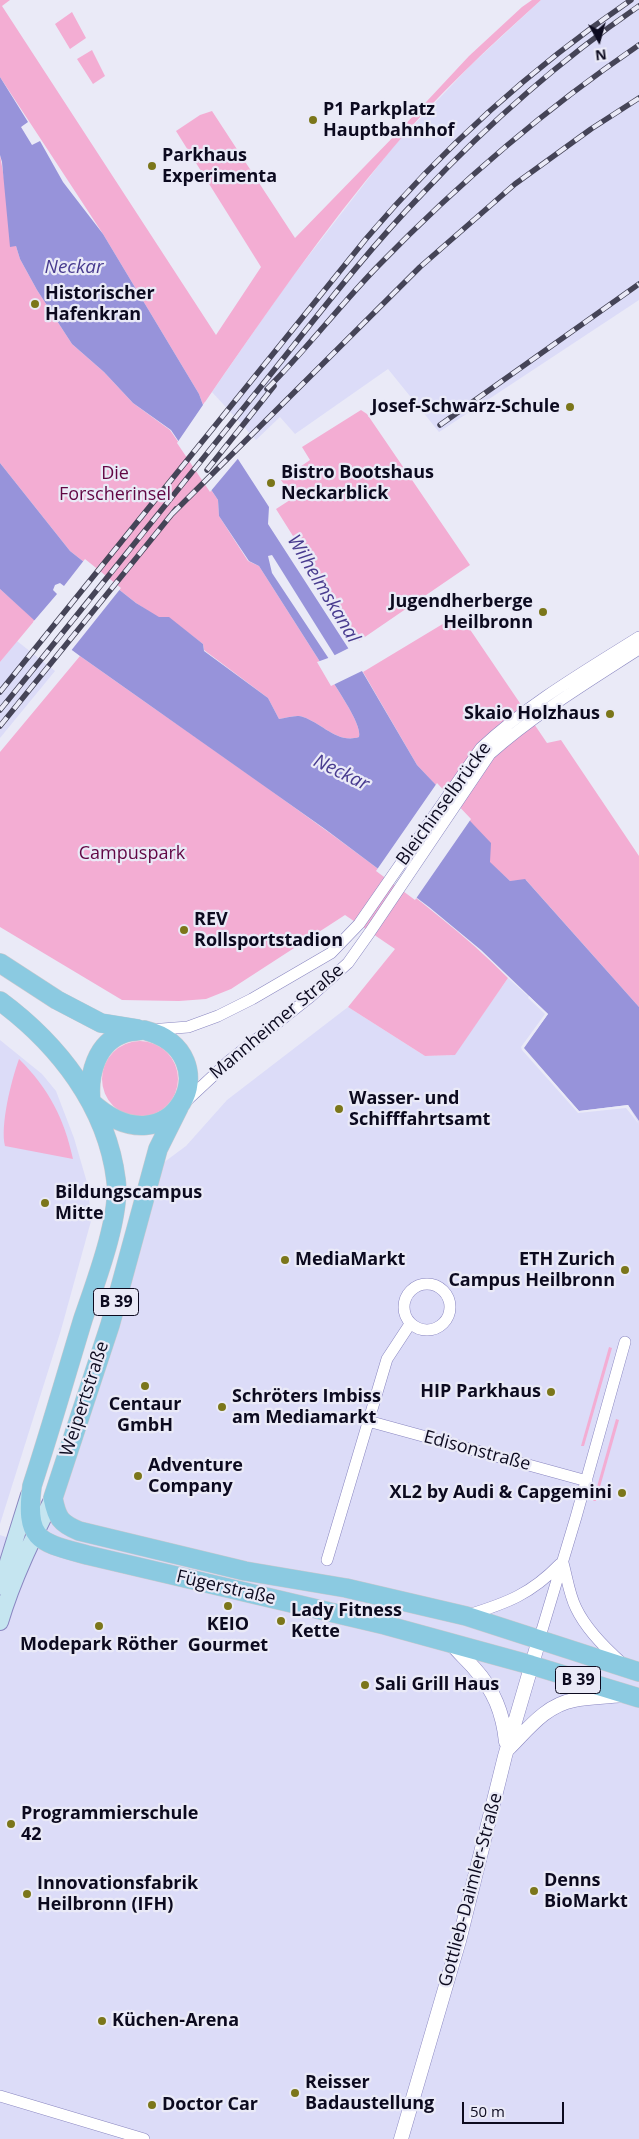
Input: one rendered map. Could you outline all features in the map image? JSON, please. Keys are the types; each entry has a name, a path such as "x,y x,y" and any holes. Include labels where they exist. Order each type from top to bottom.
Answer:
{"main road":[{"name":"Mannheimer Straße","path":"0,963 57,1000 101,1023 144,1030"},
{"name":"B 39","path":"0,1002 27,1021 70,1068 91,1102"},
{"path":"144,1030 124,1033 107,1044 96,1061 90,1079 91,1102 105,1114 121,1122 136,1126 152,1125 167,1118 179,1107"},
{"name":"B 39","path":"144,1030 161,1034 175,1044 184,1058 189,1075 187,1092 179,1107"},
{"name":"Weipertstraße","path":"6,1600 8,1562 100,1266 115,1210 116,1180 107,1142 91,1102"},
{"name":"Weipertstraße","path":"0,1622 6,1600 53,1498 110,1325 158,1149 179,1107"},
{"name":"B 39","path":"32,1486 29,1509 36,1534"},
{"name":"Fügerstraße","path":"53,1498 57,1515 66,1525 79,1531 245,1571 346,1588 466,1616 633,1670"},
{"name":"Fügerstraße","path":"36,1534 45,1542 87,1555 450,1642 632,1696"}],"street":[{"path":"548,703 639,637"},
{"path":"548,703 639,649"},
{"name":"Bleichinselbrücke","path":"359,924 486,751 508,738 548,703"},
{"name":"Bleichinselbrücke","path":"370,932 486,751"},
{"name":"Mannheimer Straße","path":"144,1030 188,1027 218,1016 252,999 331,953 359,924"},
{"name":"Mannheimer Straße","path":"179,1107 229,1061 284,1019 335,974 348,962 370,932"},
{"path":"428,1283 443,1290 447,1295 450,1308 449,1314 441,1325 429,1330 422,1330 410,1324 405,1317 404,1301 412,1288 428,1283"},
{"path":"327,1560 387,1359 410,1324"},
{"path":"538,1640 586,1481 625,1342"},
{"name":"Edisonstraße","path":"368,1421 586,1481"},
{"path":"466,1616 511,1601 547,1577 562,1561"},
{"path":"562,1561 576,1608 610,1652 633,1670"},
{"name":"Gottlieb-Daimler-Straße","path":"401,2139 459,1941 506,1751 538,1640"},
{"path":"450,1642 486,1681 494,1695 504,1722 506,1751"},
{"path":"506,1751 543,1714 558,1704 575,1699 632,1696"},
{"path":"0,2096 144,2139"}],"shaded area":[{"path":"541,0 639,0 639,300 439,432 388,369 295,434 280,417 256,440 212,392 286,285 392,148 470,66"},
{"path":"17,641 55,671 0,738 0,662"},
{"path":"508,978 548,1014 628,1105 639,1121 639,2139 0,2139 0,1535 41,1549 148,1177 159,1166 186,1146 227,1100 348,1007 425,1056 454,1055"},
{"name":"Bildungscampus Mitte","path":"0,1040 42,1074 56,1091 74,1138 88,1186 91,1221 61,1330 0,1524"}],"green space":[{"path":"0,0 10,0 2,6 216,335 261,267 176,131 200,115 212,111 295,238 469,56 522,7 532,0 541,0 445,91 392,149 318,243 203,405 199,394 103,234 0,77"},
{"path":"72,12 86,38 70,49 55,24"},
{"path":"92,50 105,76 93,84 77,59"},
{"name":"Die Forscherinsel","path":"0,155 16,246 20,259 37,290 72,344 104,372 133,403 170,430 218,500 219,516 248,561 259,566 346,703 356,723 359,737 344,738 301,716 279,719 268,698 204,650 203,644 169,618 159,618 136,603 70,551 0,463"},
{"path":"361,410 367,414 470,565 359,641 276,509 293,498 281,480 310,460 302,447"},
{"path":"0,589 35,620 0,662"},
{"path":"446,622 458,622 469,628 547,743 561,740 639,856 639,1007 526,880 510,881 489,862 490,843 417,765 363,672"},
{"name":"Campuspark","path":"80,656 369,862 458,932 508,978 455,1055 425,1056 348,1007 395,949 345,915 231,989 206,999 179,1001 122,1000 0,927 0,752"},
{"path":"140,1041 154,1044 167,1052 175,1065 178,1079 175,1093 167,1106 154,1114 140,1117 126,1114 113,1106 105,1093 102,1079 105,1065 113,1052 126,1044"},
{"path":"19,1059 30,1070 54,1105 65,1130 73,1159 5,1146 5,1115"},
{"path":"609,1347 612,1348 584,1446 581,1446"},
{"path":"616,1419 619,1420 596,1501 593,1501"}],"water":[{"name":"Neckar","path":"0,77 28,122 21,127 32,145 40,141 63,182 103,234 199,394 203,405 269,507 268,524 352,654 417,765 491,843 490,862 510,881 525,879 639,1007 639,1121 628,1105 579,1111 523,1048 548,1014 481,950 429,907 325,829 46,631 0,589 0,463 70,551 136,603 159,617 169,617 203,644 204,651 268,698 279,719 301,716 344,738 359,737 356,723 346,703 259,566 249,561 219,516 218,500 171,430 133,403 104,372 72,344 37,290 20,259 16,246 10,247 0,155","holes":["272,555 337,659 331,662 272,573 268,556"]}],"pier":[{"path":"205,402 241,455 210,492 177,443"},
{"path":"85,559 121,588 70,652 33,622 57,594 53,590 55,585 60,583 64,586"},
{"path":"351,647 364,670 331,686 317,662 331,657 334,658 333,656"},
{"path":"437,783 471,819 415,900 376,871"},
{"path":"529,996 548,1014 524,1048 579,1111 628,1105 639,1124 626,1108 578,1113 522,1050 521,1047 545,1014 528,998"}],"railway":[{"path":"0,692 365,240 425,173 523,82 558,53 631,0"},
{"path":"0,710 334,295 399,218 472,143 525,94 609,27 639,6"},
{"path":"267,389 365,280 440,205 536,121 639,45"},
{"path":"172,514 420,267 515,184 591,129 639,98"},
{"path":"440,425 639,284"},
{"path":"207,470 274,386"},
{"path":"0,726 176,509"}],"place":[{"name":"P1 Parkplatz Hauptbahnhof","path":"313,120"},
{"name":"Parkhaus Experimenta","path":"152,166"},
{"name":"Historischer Hafenkran","path":"35,304"},
{"name":"Josef-Schwarz-Schule","path":"570,407"},
{"name":"Bistro Bootshaus Neckarblick","path":"271,483"},
{"name":"Jugendherberge Heilbronn","path":"543,612"},
{"name":"Skaio Holzhaus","path":"610,714"},
{"name":"REV Rollsportstadion","path":"184,930"},
{"name":"Wasser- und Schifffahrtsamt","path":"339,1109"},
{"name":"Bildungscampus Mitte","path":"45,1203"},
{"name":"MediaMarkt","path":"285,1260"},
{"name":"ETH Zurich Campus Heilbronn","path":"625,1270"},
{"name":"Centaur GmbH","path":"145,1386"},
{"name":"HIP Parkhaus","path":"551,1392"},
{"name":"Schröters Imbiss am Mediamarkt","path":"222,1407"},
{"name":"Adventure Company","path":"138,1476"},
{"name":"XL2 by Audi & Capgemini","path":"622,1493"},
{"name":"KEIO Gourmet","path":"228,1606"},
{"name":"Lady Fitness Kette","path":"281,1621"},
{"name":"Modepark Röther","path":"99,1626"},
{"name":"Sali Grill Haus","path":"365,1685"},
{"name":"Programmierschule 42","path":"11,1824"},
{"name":"Denns BioMarkt","path":"534,1891"},
{"name":"Innovationsfabrik Heilbronn (IFH)","path":"27,1894"},
{"name":"Küchen-Arena","path":"102,2021"},
{"name":"Reisser Badaustellung","path":"295,2093"},
{"name":"Doctor Car","path":"152,2105"}],"water label":[{"name":"Wilhelmskanal","path":"323,589"}]}
